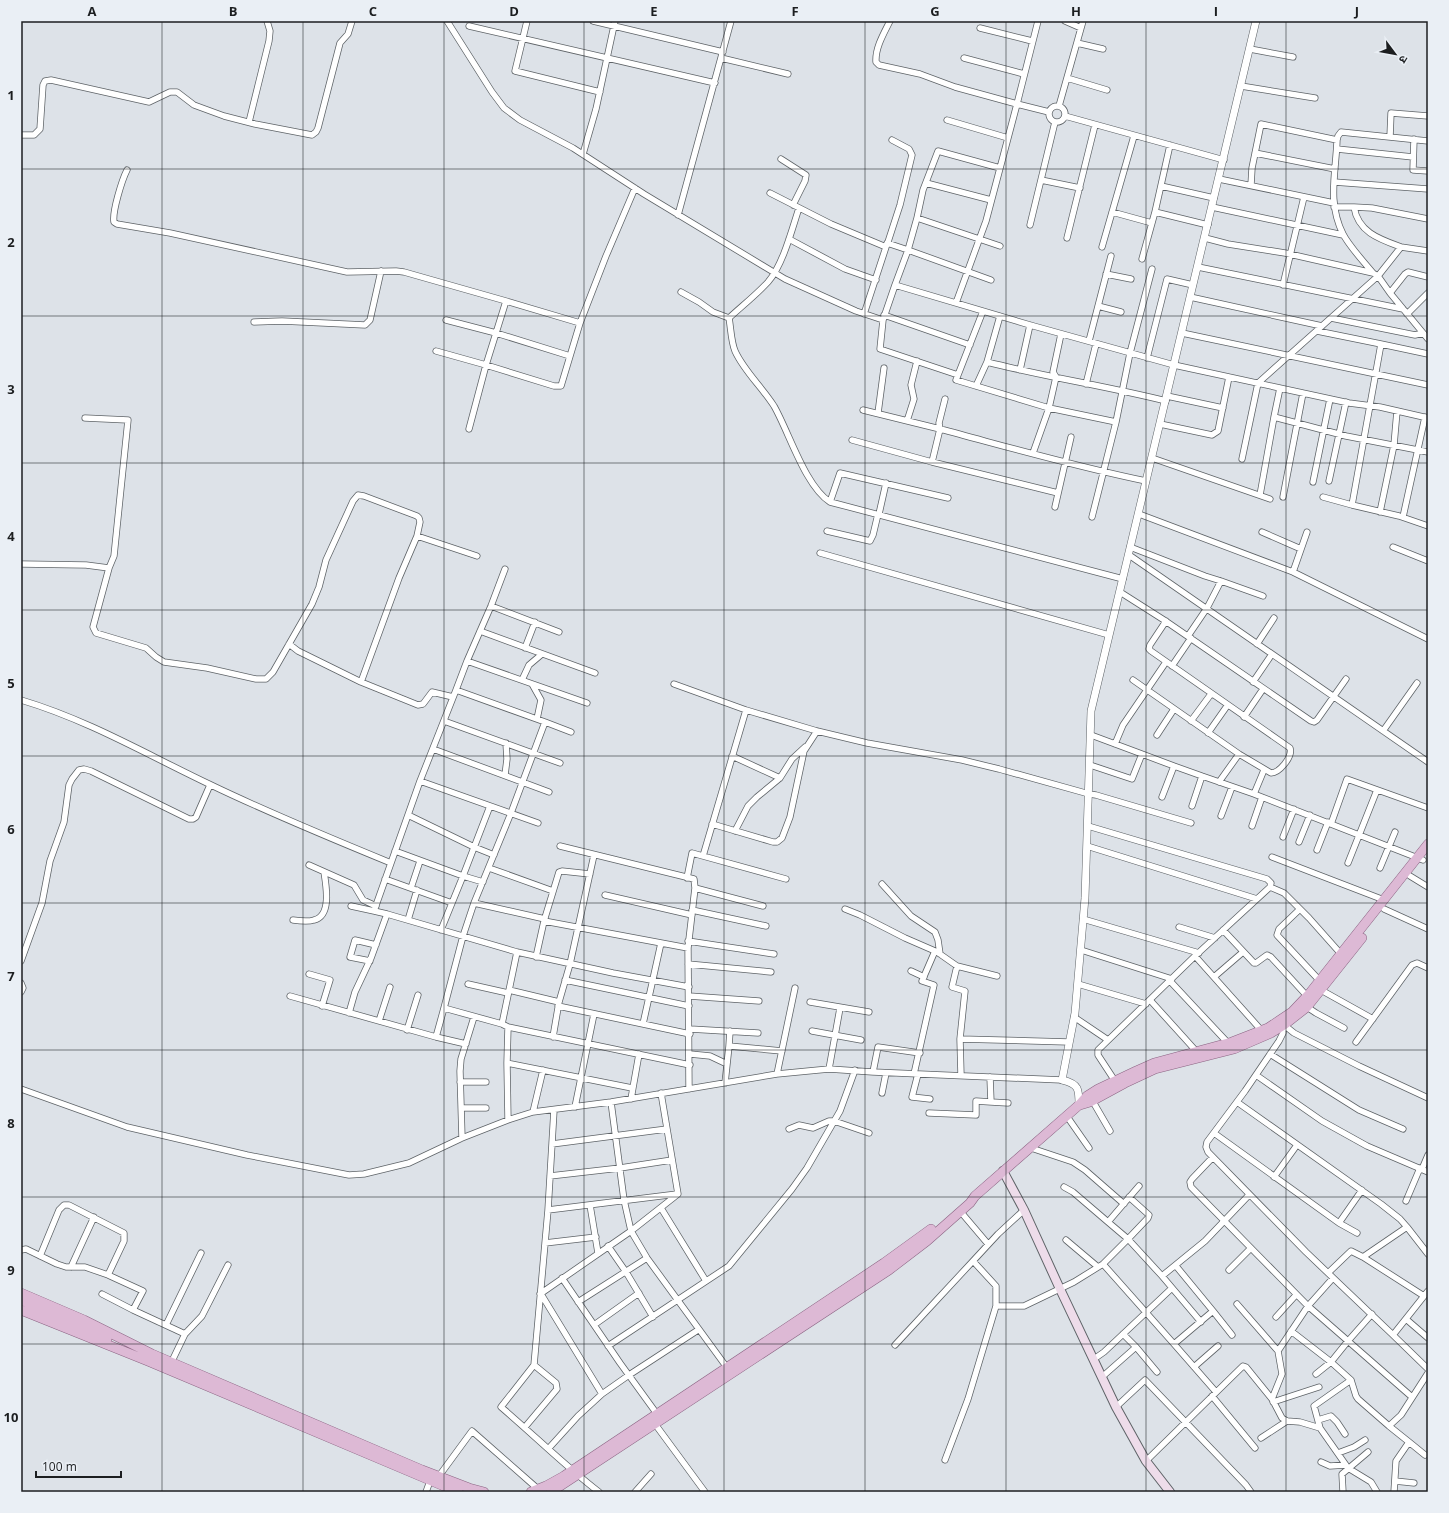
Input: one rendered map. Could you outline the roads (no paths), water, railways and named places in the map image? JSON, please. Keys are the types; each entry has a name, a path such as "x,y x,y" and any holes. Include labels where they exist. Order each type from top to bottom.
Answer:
{"main road":[{"path":"1079,1105 1156,1069 1234,1049 1271,1034 1320,985 1384,904 1410,876 1423,857 1428,844"},
{"path":"551,1492 575,1472 657,1414 889,1270 927,1241 960,1212 975,1196 1031,1148 1087,1096 1115,1080 1154,1063 1228,1043 1282,1023 1307,1006 1341,954 1423,857"},
{"path":"1003,1171 1024,1210 1116,1408 1146,1461 1170,1492"},
{"path":"535,1490 575,1472 655,1424 729,1370 924,1235 967,1200 975,1196"},
{"path":"21,1292 84,1320 150,1357"},
{"path":"21,1300 112,1341 434,1479 458,1492"},
{"path":"21,1310 150,1357"},
{"path":"434,1479 484,1492"}],"street":[{"path":"249,122 269,41 270,31 267,21"},
{"path":"21,135 34,135 37,134 40,129 43,85 45,81 51,80 149,102 157,100 164,94 177,92 194,105 224,116 309,135 316,132 340,43 348,34 352,21"},
{"path":"447,21 492,92 504,108 520,120 573,148 678,215 785,279 864,314 883,318 970,345"},
{"path":"527,21 515,70 600,92"},
{"path":"593,21 614,24 788,74"},
{"path":"678,215 715,83 730,21"},
{"path":"890,21 882,37 876,56 876,62 879,65 920,74 955,87 1049,112"},
{"path":"956,303 980,239 992,200 1038,21"},
{"path":"1065,21 1081,28"},
{"path":"1059,106 1083,21"},
{"path":"1062,1080 1074,1017 1084,919 1091,711 1224,160 1256,21"},
{"path":"583,154 600,92 614,24"},
{"path":"469,26 715,83"},
{"path":"980,28 1032,41"},
{"path":"1077,43 1103,49"},
{"path":"1250,49 1293,57"},
{"path":"964,58 1024,74"},
{"path":"1067,78 1108,90"},
{"path":"1241,86 1315,98"},
{"path":"1049,112 1052,108 1059,106"},
{"path":"1059,106 1063,109 1065,116"},
{"path":"1049,112 1051,119 1055,122"},
{"path":"1390,137 1391,113 1428,116"},
{"path":"1065,116 1224,160"},
{"path":"1055,122 1062,120 1065,116"},
{"path":"947,120 1008,138"},
{"path":"1030,225 1055,122"},
{"path":"1251,185 1255,153 1261,124 1337,140"},
{"path":"1067,238 1095,125"},
{"path":"1428,141 1344,132 1340,133 1337,140 1334,182 1334,213 1343,235 1428,339"},
{"path":"1102,247 1134,136"},
{"path":"1414,139 1413,170 1428,171"},
{"path":"864,314 900,205 912,155 909,149 892,140"},
{"path":"1142,259 1155,212 1170,145"},
{"path":"1337,149 1413,157"},
{"path":"958,375 880,349 883,318 908,250 926,183 938,151 1000,168"},
{"path":"1255,153 1335,168"},
{"path":"781,159 806,175 805,181 793,205"},
{"path":"127,170 122,181 113,220 115,223 170,233 347,272 404,272 580,323"},
{"path":"1219,179 1251,185 1334,205 1372,208 1428,219"},
{"path":"1041,180 1080,188"},
{"path":"1334,182 1428,189"},
{"path":"926,183 992,200"},
{"path":"1161,186 1214,198"},
{"path":"436,351 554,386 561,386 580,323 606,256 635,188"},
{"path":"770,193 831,224 887,245 908,250 991,280"},
{"path":"1283,285 1304,197"},
{"path":"1212,207 1343,235"},
{"path":"1354,207 1356,216 1362,226 1371,234 1384,241 1401,247 1428,251"},
{"path":"729,318 768,282 774,273 789,239 799,208"},
{"path":"1112,212 1152,224"},
{"path":"1155,212 1208,225"},
{"path":"917,218 1000,246"},
{"path":"1205,238 1228,244 1290,254 1376,275"},
{"path":"789,239 845,269 876,280"},
{"path":"1242,459 1258,383 1353,299 1401,247"},
{"path":"1088,341 1111,256"},
{"path":"1198,268 1405,311"},
{"path":"1092,518 1116,422 1130,353 1152,269"},
{"path":"254,322 282,321 365,325 370,320 381,271"},
{"path":"1390,293 1404,274 1408,272 1428,277"},
{"path":"1106,274 1131,279"},
{"path":"1147,358 1167,279 1194,285"},
{"path":"895,285 1174,366 1426,417 1403,517"},
{"path":"681,292 713,312 729,318"},
{"path":"1405,311 1428,293"},
{"path":"1190,297 1322,326"},
{"path":"469,429 486,366 506,302"},
{"path":"1098,306 1121,312"},
{"path":"983,311 956,380 1049,408 1116,422"},
{"path":"976,386 987,362 1000,316"},
{"path":"729,318 732,340 735,351 741,362 773,405 803,467 816,489 820,495 830,502 1123,579"},
{"path":"1331,318 1415,335 1423,333"},
{"path":"446,320 496,333 570,356"},
{"path":"1020,370 1030,325"},
{"path":"1317,331 1428,354"},
{"path":"1182,333 1428,385"},
{"path":"1056,377 1052,372 1061,334"},
{"path":"1086,384 1096,344"},
{"path":"1352,505 1381,344"},
{"path":"907,421 914,396 911,385 917,361"},
{"path":"987,362 1086,384 1223,408"},
{"path":"878,413 884,368"},
{"path":"1033,453 1049,408 1056,377"},
{"path":"1160,424 1214,435 1218,431 1229,377"},
{"path":"1260,495 1280,388"},
{"path":"1283,497 1304,393"},
{"path":"1313,482 1330,398"},
{"path":"932,462 945,399"},
{"path":"1329,481 1346,402"},
{"path":"863,410 1033,453 1065,463 1146,481"},
{"path":"1380,512 1394,445 1397,411"},
{"path":"1274,417 1340,434 1428,452"},
{"path":"84,418 128,420 114,556 108,568 93,627 94,631 98,634 146,648 159,660 261,680 266,679 273,672 312,604 319,587 328,555 356,496 364,496 417,516 420,522 417,536 399,578 362,682"},
{"path":"1055,507 1071,437"},
{"path":"852,440 932,462 1058,492"},
{"path":"1152,458 1270,499"},
{"path":"830,502 840,472 948,498"},
{"path":"827,531 870,541 873,535 886,483"},
{"path":"1323,497 1403,517 1428,526"},
{"path":"1139,514 1293,572 1428,639"},
{"path":"1262,532 1301,549"},
{"path":"1293,572 1307,532"},
{"path":"417,536 477,556"},
{"path":"1393,547 1428,561"},
{"path":"1129,551 1263,596"},
{"path":"1129,551 1257,644 1428,762"},
{"path":"820,552 1109,635"},
{"path":"21,564 86,565 108,568"},
{"path":"374,908 420,781 505,569"},
{"path":"1172,666 1207,608 1221,581"},
{"path":"1120,592 1166,621 1263,689 1307,719 1314,722 1317,720 1346,679"},
{"path":"491,606 559,632"},
{"path":"1257,644 1274,618"},
{"path":"1133,680 1208,733 1264,770 1275,773 1291,755 1290,748 1227,706 1149,649 1166,621"},
{"path":"525,648 535,622"},
{"path":"480,632 595,673"},
{"path":"289,644 298,651 362,682 418,705 423,704 433,691 453,697"},
{"path":"522,680 530,665 542,654"},
{"path":"1253,682 1272,654"},
{"path":"467,661 587,703"},
{"path":"1115,744 1123,725 1166,662"},
{"path":"1383,731 1417,683"},
{"path":"532,684 541,700 537,719"},
{"path":"674,684 746,710 817,731 867,743 941,756 999,769 1096,795 1191,823"},
{"path":"1244,717 1263,689"},
{"path":"456,690 571,732"},
{"path":"1191,721 1211,694"},
{"path":"21,700 89,724 210,785 391,863"},
{"path":"1208,733 1227,706"},
{"path":"1157,735 1174,709"},
{"path":"703,856 746,710"},
{"path":"444,721 534,752 560,763"},
{"path":"436,1037 463,936 474,903 511,813 545,722"},
{"path":"735,831 748,806 780,778 792,759 806,747 817,731"},
{"path":"1090,735 1423,857"},
{"path":"505,775 507,759 506,743"},
{"path":"712,824 773,842 777,842 782,838 790,817 806,747"},
{"path":"433,749 549,792"},
{"path":"1090,765 1132,779 1142,754"},
{"path":"1219,782 1239,754"},
{"path":"732,756 780,778"},
{"path":"1162,797 1174,766"},
{"path":"21,961 42,903 50,861 64,822 69,785 79,770 84,769 91,771 189,819 193,819 196,816 210,785"},
{"path":"1254,794 1264,770"},
{"path":"1192,806 1202,776"},
{"path":"1317,850 1330,823 1347,779 1428,808"},
{"path":"420,781 538,823"},
{"path":"1221,816 1232,787"},
{"path":"1348,863 1377,790"},
{"path":"1252,826 1262,797"},
{"path":"441,930 490,806"},
{"path":"1283,837 1294,809"},
{"path":"408,815 494,855"},
{"path":"1299,842 1310,815"},
{"path":"1088,826 1268,879 1271,883 1270,887"},
{"path":"1380,868 1395,832"},
{"path":"560,846 694,879 695,888 688,941 690,1089"},
{"path":"1087,846 1256,899"},
{"path":"395,851 483,882"},
{"path":"687,878 692,853 786,879"},
{"path":"553,1037 559,1004 570,964 594,855"},
{"path":"1272,857 1384,904 1428,929"},
{"path":"410,888 420,861"},
{"path":"309,865 354,886 363,900 374,908 387,914 536,957 689,988"},
{"path":"488,868 553,891"},
{"path":"536,957 553,891 560,871 590,874"},
{"path":"292,920 309,921 316,920 320,917 326,904 327,892 324,872"},
{"path":"1410,876 1428,887"},
{"path":"385,879 452,903"},
{"path":"882,884 911,916 935,932 938,940 938,952 922,980 934,985 912,1097 930,1099"},
{"path":"1115,1080 1097,1053 1098,1050 1270,887"},
{"path":"1270,887 1284,893 1341,954"},
{"path":"695,888 763,906"},
{"path":"408,920 417,890"},
{"path":"605,895 692,913 766,926"},
{"path":"474,903 578,927 688,948"},
{"path":"351,906 374,908"},
{"path":"845,909 860,914 905,938 938,952 957,966 997,976"},
{"path":"1300,909 1278,929 1277,935 1320,985 1373,1018"},
{"path":"349,1014 355,992 370,961 387,914"},
{"path":"1084,919 1197,955 1214,977 1262,1031"},
{"path":"1180,927 1215,938"},
{"path":"1223,930 1254,963 1269,955 1308,996"},
{"path":"370,961 350,957 355,940 376,945"},
{"path":"688,941 774,954"},
{"path":"643,1024 654,981 661,943"},
{"path":"1081,950 1171,980 1228,1043"},
{"path":"502,1024 508,991 518,952"},
{"path":"1214,977 1243,952"},
{"path":"1356,1042 1412,965 1417,963 1428,968"},
{"path":"688,964 771,972"},
{"path":"957,966 952,987 965,991 960,1039 961,1075"},
{"path":"911,971 924,977"},
{"path":"308,974 330,980 322,1006"},
{"path":"566,980 689,1006"},
{"path":"21,983 23,988 21,992"},
{"path":"468,984 508,991 594,1014 643,1024 690,1031 758,1033"},
{"path":"1078,984 1146,1004"},
{"path":"379,1021 390,987"},
{"path":"777,1074 795,988"},
{"path":"407,1030 418,995"},
{"path":"290,996 407,1030 466,1044"},
{"path":"689,996 759,1001"},
{"path":"1150,1000 1197,1052"},
{"path":"810,1002 869,1012"},
{"path":"1307,1006 1316,1013 1344,1028"},
{"path":"444,1008 508,1027 690,1065"},
{"path":"829,1069 840,1008"},
{"path":"575,1107 594,1014"},
{"path":"462,1138 460,1082 461,1059 474,1017"},
{"path":"1074,1017 1108,1040"},
{"path":"1282,1023 1279,1041 1237,1102 1207,1142 1206,1147 1208,1152 1333,1278 1428,1368"},
{"path":"1282,1023 1294,1033 1359,1066 1428,1098"},
{"path":"508,1027 508,1120"},
{"path":"725,1083 730,1031"},
{"path":"812,1031 861,1040"},
{"path":"960,1039 1069,1042"},
{"path":"729,1046 782,1051"},
{"path":"873,1072 878,1047 920,1053"},
{"path":"631,1099 639,1054"},
{"path":"690,1054 710,1056 727,1064"},
{"path":"1270,1054 1360,1110 1403,1129"},
{"path":"507,1063 632,1088"},
{"path":"21,1088 127,1127 247,1155 349,1175 364,1174 409,1163 462,1138 533,1112 631,1099 777,1074 829,1069 886,1073 1062,1080 1072,1082 1078,1089 1079,1105"},
{"path":"533,1112 543,1070"},
{"path":"608,1346 729,1266 807,1168 846,1097 855,1070"},
{"path":"882,1093 886,1073"},
{"path":"1256,1075 1322,1121 1367,1146 1428,1172"},
{"path":"990,1077 991,1102"},
{"path":"460,1082 486,1082"},
{"path":"661,1094 678,1194"},
{"path":"1092,1100 1110,1131"},
{"path":"929,1113 976,1115 976,1101 1008,1103"},
{"path":"611,1102 624,1200 631,1230 647,1258 677,1301 729,1370"},
{"path":"1237,1102 1298,1144 1400,1219 1428,1254"},
{"path":"462,1108 486,1108"},
{"path":"554,1110 548,1210 534,1365 501,1407 599,1492"},
{"path":"1066,1115 1089,1148"},
{"path":"789,1129 799,1125 813,1128 829,1121 834,1121 869,1133"},
{"path":"552,1144 667,1129"},
{"path":"1214,1133 1339,1223 1357,1233"},
{"path":"1274,1176 1298,1144"},
{"path":"1031,1148 1073,1162 1124,1204"},
{"path":"1406,1201 1428,1155"},
{"path":"1213,1157 1192,1179 1190,1184 1296,1295 1412,1397"},
{"path":"550,1176 672,1160"},
{"path":"1108,1222 1139,1186"},
{"path":"1064,1187 1073,1192 1128,1239 1201,1322"},
{"path":"1339,1223 1362,1190"},
{"path":"548,1210 678,1194"},
{"path":"540,1294 631,1230 678,1194"},
{"path":"1162,1276 1205,1241 1249,1195"},
{"path":"996,1306 1024,1306 1074,1282 1101,1265 1148,1218 1149,1214 1130,1197"},
{"path":"40,1256 60,1210 64,1205 69,1205 124,1233 124,1241 108,1275"},
{"path":"590,1205 598,1253"},
{"path":"661,1208 706,1281"},
{"path":"895,1345 988,1244 1024,1210"},
{"path":"960,1212 988,1244"},
{"path":"71,1267 94,1217"},
{"path":"1363,1257 1407,1227"},
{"path":"545,1243 596,1237"},
{"path":"1066,1240 1101,1265 1146,1313 1194,1367 1255,1448"},
{"path":"608,1246 626,1272 653,1317"},
{"path":"1229,1270 1251,1248"},
{"path":"21,1250 26,1249 57,1264 71,1267 85,1267 108,1275 143,1291 133,1310"},
{"path":"1328,1273 1351,1251 1426,1294 1393,1335"},
{"path":"166,1325 201,1253"},
{"path":"578,1302 647,1258"},
{"path":"945,1460 968,1399 996,1306 996,1286 973,1261"},
{"path":"173,1359 185,1334 202,1316 228,1265"},
{"path":"1176,1266 1232,1335"},
{"path":"562,1278 608,1346 657,1414"},
{"path":"1278,1351 1308,1306 1333,1278"},
{"path":"1094,1359 1104,1352 1172,1288"},
{"path":"594,1325 639,1293"},
{"path":"102,1294 185,1334"},
{"path":"540,1294 602,1394"},
{"path":"1276,1317 1296,1295"},
{"path":"1237,1304 1278,1351 1282,1374 1272,1401"},
{"path":"1174,1344 1213,1312"},
{"path":"1316,1374 1331,1362 1372,1314"},
{"path":"1406,1319 1428,1338"},
{"path":"549,1448 578,1416 602,1394 698,1330"},
{"path":"1291,1331 1331,1362 1351,1380 1358,1399 1388,1426 1425,1455"},
{"path":"1123,1334 1157,1372"},
{"path":"1194,1367 1218,1346"},
{"path":"1102,1377 1136,1347"},
{"path":"525,1427 557,1388 556,1382 534,1365"},
{"path":"1146,1461 1243,1366 1246,1367 1272,1401 1282,1418 1287,1421 1300,1422 1320,1428"},
{"path":"1388,1426 1401,1415 1428,1373"},
{"path":"1116,1408 1145,1380 1251,1492"},
{"path":"1351,1380 1314,1406 1320,1428 1346,1466 1371,1482 1377,1492"},
{"path":"1272,1401 1319,1387"},
{"path":"1318,1420 1331,1416 1345,1434"},
{"path":"1261,1438 1287,1421"},
{"path":"655,1424 705,1492"},
{"path":"426,1492 434,1479 472,1431 535,1490"},
{"path":"1338,1453 1354,1447 1365,1440"},
{"path":"1394,1492 1396,1461 1408,1442"},
{"path":"1343,1492 1342,1474 1346,1466 1368,1452"},
{"path":"1321,1462 1330,1466 1346,1466"},
{"path":"635,1492 651,1474"},
{"path":"1395,1481 1414,1483"}]}
